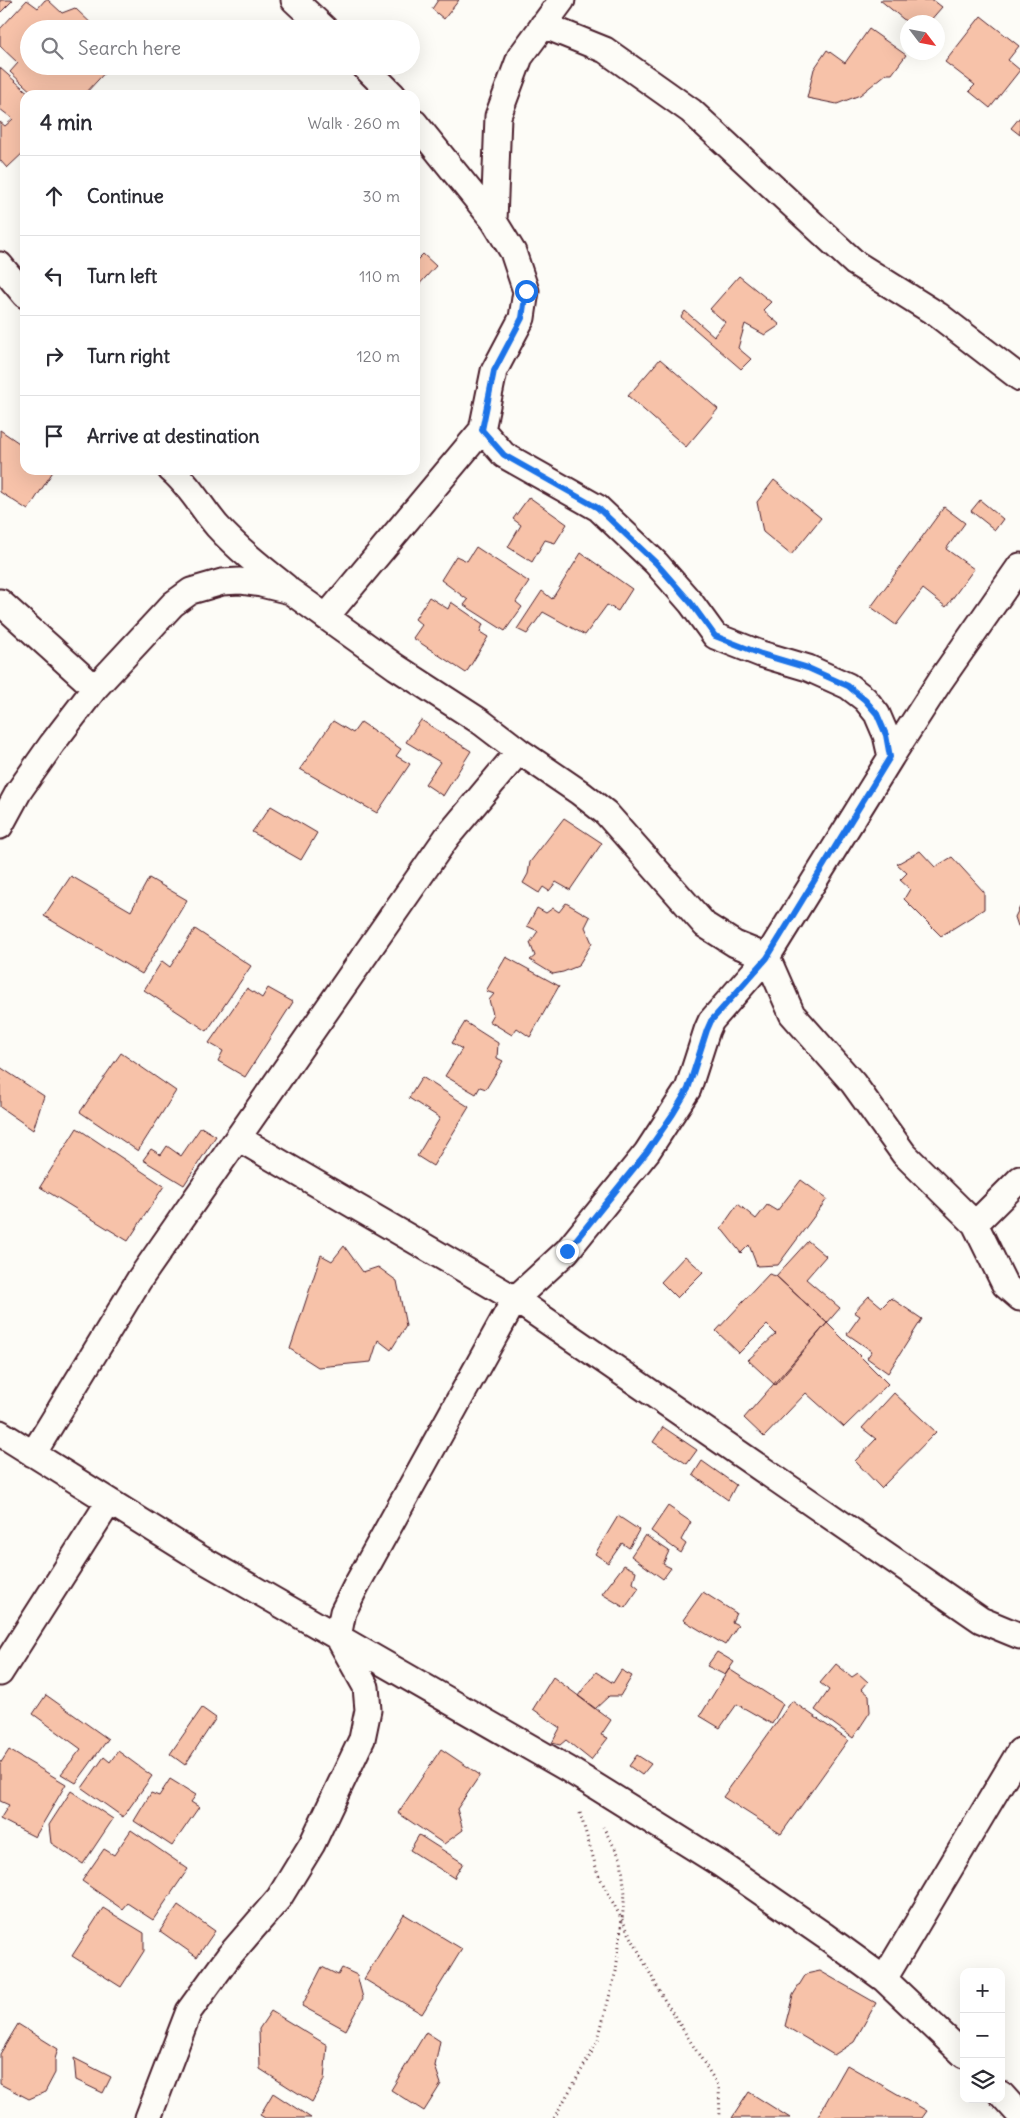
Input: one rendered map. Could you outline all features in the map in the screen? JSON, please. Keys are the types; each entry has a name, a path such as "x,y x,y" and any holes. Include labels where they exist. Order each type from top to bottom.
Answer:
{"street":[{"path":"294,0 315,20"},
{"path":"494,221 498,116 520,57 562,0"},
{"path":"543,25 605,50 691,110 856,263 938,315 1020,378"},
{"path":"373,75 388,90"},
{"path":"326,617 482,430 494,371 522,318 526,291 513,252 494,221 420,128"},
{"path":"0,265 20,289"},
{"path":"482,430 504,455 598,508 656,563 691,603 715,636 761,654 808,668 848,686 865,700 877,714 886,735 890,757"},
{"path":"176,475 187,485 200,507 250,559 290,591 396,667 481,722 606,813 704,925 735,944 767,958 792,1014 853,1083 904,1154 975,1224 1005,1285 1020,1298"},
{"path":"148,2118 192,2006 229,1956 279,1898 312,1844 362,1739 368,1710 366,1687 338,1638 343,1612 515,1300 567,1251 647,1152 688,1089 711,1021 767,958 890,757 1020,566"},
{"path":"0,826 19,791 95,688 173,604 191,590 222,582 240,581 290,591"},
{"path":"0,602 95,688"},
{"path":"34,1454 139,1280 446,837 519,751"},
{"path":"238,1138 515,1300 981,1620 1020,1636"},
{"path":"975,1224 1020,1179"},
{"path":"0,1433 200,1558 568,1769 722,1865 884,1978 960,2051"},
{"path":"0,1673 109,1502"},
{"path":"884,1978 1020,1751"},
{"path":"1005,2098 1020,2115"}],"path":[{"path":"568,1769 598,1874 662,1996 719,2087 720,2118"},
{"path":"554,2118 597,2043 616,1971 625,1894 621,1858 602,1824"}],"building":[{"path":"0,0 13,0 0,13"},
{"path":"27,0 38,8 45,0 48,0 62,13 75,8 88,20 20,20 20,75 103,75 89,90 30,90 10,72 18,63 0,46 0,29"},
{"path":"438,0 459,0 444,19 432,9"},
{"path":"880,0 933,0 942,7 935,15 900,16"},
{"path":"981,16 1019,46 1008,60 1020,70 990,108 969,91 975,85 945,62"},
{"path":"869,29 900,51 900,60 902,60 892,74 886,74 860,95 837,104 807,98 814,69 827,50 845,63"},
{"path":"0,68 25,90 20,90 20,156 7,168 0,160 0,122 5,126 13,119 0,109"},
{"path":"1020,117 1020,135 1011,128"},
{"path":"423,254 436,266 420,284 420,257"},
{"path":"739,276 771,302 763,310 780,325 765,335 745,324 738,348 751,359 741,369 681,317 685,311 714,336 725,322 710,309"},
{"path":"660,359 718,409 686,447 628,396"},
{"path":"0,430 20,444 20,475 51,475 28,510 0,492"},
{"path":"774,480 821,518 791,555 763,532 757,502"},
{"path":"529,497 567,524 555,543 545,540 532,562 508,547 521,525 513,519"},
{"path":"980,500 1003,519 995,530 971,511"},
{"path":"944,507 965,523 946,549 974,569 946,607 923,589 896,625 871,607"},
{"path":"476,547 529,582 516,602 522,607 505,631 464,605 468,600 441,580 456,556 467,561"},
{"path":"581,553 632,589 618,611 607,605 585,635 543,612 527,634 517,629 542,591 552,599"},
{"path":"429,597 448,609 451,602 483,624 480,632 488,637 466,673 413,638 422,625 415,619"},
{"path":"421,720 471,751 443,796 425,784 440,762 406,742"},
{"path":"333,721 353,733 361,722 401,749 396,756 410,764 377,813 300,769"},
{"path":"271,806 317,833 301,860 252,832"},
{"path":"564,818 602,843 570,890 556,882 549,891 543,887 539,893 523,883 528,874 530,862"},
{"path":"920,851 935,867 952,857 984,892 984,909 941,936 904,899 910,889 900,880 907,873 897,864"},
{"path":"71,876 131,911 149,878 187,900 142,974 44,916"},
{"path":"566,903 590,917 585,927 592,943 578,966 553,974 530,960 535,956 530,943 538,931 527,926 537,908 546,913 553,908 559,912"},
{"path":"1020,907 1020,927 1015,917"},
{"path":"195,929 251,966 207,1031 144,990 162,961 170,967"},
{"path":"506,957 559,986 530,1037 517,1028 512,1035 489,1021 493,1014 489,1000 494,994 486,991"},
{"path":"247,988 262,998 268,988 293,1002 245,1077 218,1061 223,1051 209,1043"},
{"path":"465,1022 498,1043 497,1058 503,1061 486,1089 480,1087 476,1094 445,1076 462,1049 452,1043"},
{"path":"121,1053 176,1091 138,1151 80,1112"},
{"path":"0,1067 44,1096 33,1130 0,1107"},
{"path":"422,1077 469,1107 433,1166 417,1156 440,1118 409,1098"},
{"path":"201,1127 216,1136 184,1185 143,1160 151,1149 161,1155 167,1146 181,1156"},
{"path":"77,1128 164,1186 128,1241 40,1187"},
{"path":"801,1180 827,1199 778,1265 757,1266 749,1245 741,1253 721,1228 738,1204 756,1219 767,1205 777,1211"},
{"path":"808,1241 826,1256 806,1279 840,1308 827,1323 776,1276"},
{"path":"344,1246 363,1272 378,1267 397,1281 406,1326 391,1350 378,1340 371,1362 318,1367 290,1349 321,1255 332,1261"},
{"path":"685,1256 703,1272 677,1298 661,1282"},
{"path":"769,1274 776,1276 827,1323 775,1385 748,1360 776,1334 767,1325 739,1353 716,1331"},
{"path":"869,1296 882,1307 891,1298 922,1319 888,1373 867,1358 872,1351 847,1334 860,1316 854,1312"},
{"path":"827,1323 888,1384 844,1427 806,1393 764,1437 744,1418"},
{"path":"894,1393 936,1432 881,1488 855,1461 876,1439 862,1428"},
{"path":"663,1427 697,1450 687,1464 653,1442"},
{"path":"702,1461 736,1485 728,1500 693,1475"},
{"path":"668,1506 691,1522 681,1540 686,1544 681,1553 651,1531"},
{"path":"618,1516 639,1530 629,1548 622,1543 608,1563 595,1554"},
{"path":"645,1535 669,1551 663,1564 671,1568 663,1579 631,1556"},
{"path":"624,1565 636,1571 633,1583 639,1588 625,1608 602,1594"},
{"path":"703,1592 736,1613 732,1622 738,1625 725,1645 683,1620"},
{"path":"717,1652 734,1662 725,1675 707,1666"},
{"path":"836,1664 852,1677 858,1673 868,1682 862,1689 869,1695 870,1712 853,1738 815,1710 829,1690 820,1683"},
{"path":"729,1669 783,1704 772,1724 737,1704 720,1728 700,1716"},
{"path":"621,1670 632,1676 620,1696 609,1696 595,1709 578,1696 596,1672 613,1683"},
{"path":"553,1677 611,1720 601,1735 608,1738 591,1760 566,1740 560,1745 552,1743 560,1728 533,1709"},
{"path":"46,1695 108,1739 76,1783 61,1774 81,1749 33,1714"},
{"path":"792,1701 848,1740 781,1834 723,1797"},
{"path":"202,1708 216,1718 185,1765 170,1754"},
{"path":"441,1749 480,1775 457,1809 463,1830 444,1844 398,1813"},
{"path":"9,1750 66,1784 35,1837 0,1819 9,1805 0,1801 0,1764"},
{"path":"118,1751 152,1776 123,1817 82,1788 104,1757 110,1762"},
{"path":"637,1755 651,1764 642,1775 629,1766"},
{"path":"170,1779 196,1795 191,1802 199,1807 172,1846 134,1821 151,1793 159,1796"},
{"path":"71,1791 113,1819 83,1864 51,1843 49,1825"},
{"path":"131,1830 188,1869 153,1920 127,1903 122,1909 82,1881 104,1849 114,1855"},
{"path":"419,1835 463,1863 454,1878 410,1850"},
{"path":"178,1905 215,1931 197,1957 160,1931"},
{"path":"103,1908 144,1933 144,1951 121,1987 72,1956"},
{"path":"404,1914 462,1949 422,2014 364,1979"},
{"path":"322,1967 338,1975 342,1968 357,1975 363,1998 346,2030 302,2006"},
{"path":"820,1971 876,2003 854,2042 834,2055 785,2026 793,1995 806,1974"},
{"path":"271,2011 327,2045 324,2080 312,2102 260,2069 259,2029"},
{"path":"18,2024 58,2049 55,2059 55,2073 45,2092 29,2099 0,2084 0,2054"},
{"path":"426,2032 440,2041 435,2066 441,2084 424,2111 391,2090"},
{"path":"74,2058 111,2077 103,2093 76,2080"},
{"path":"847,2065 927,2111 922,2118 817,2118"},
{"path":"749,2092 790,2118 732,2118"},
{"path":"273,2093 311,2118 265,2118 260,2115"}],"route":[{"path":"526,291 522,318 494,371 482,430 504,455 598,508 656,563 691,603 715,636 761,654 808,668 848,686 865,700 877,714 886,735 890,757 767,958 711,1021 688,1089 673,1114 647,1152 567,1251"}]}
